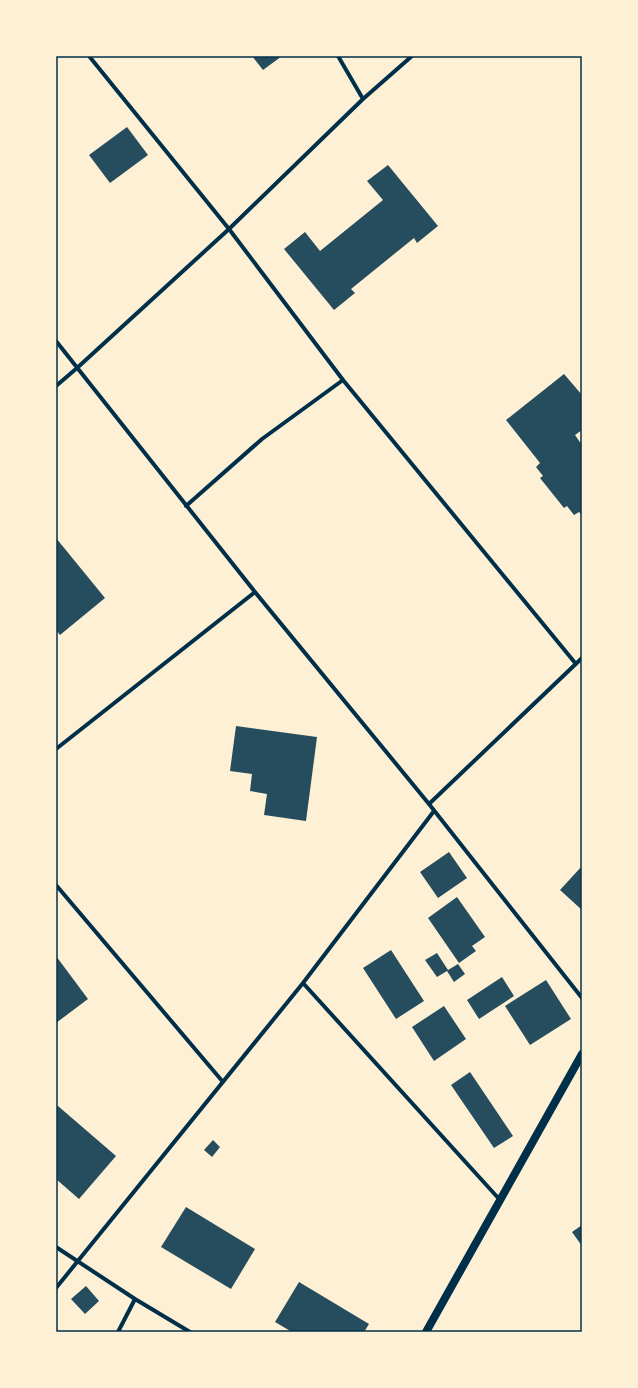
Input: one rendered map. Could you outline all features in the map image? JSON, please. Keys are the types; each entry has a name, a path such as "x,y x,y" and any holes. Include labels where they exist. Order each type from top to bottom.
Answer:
{"main road":[{"path":"426,1332 582,1054"}],"street":[{"path":"89,56 229,229 343,380 576,664"},
{"path":"338,56 363,99"},
{"path":"56,386 229,229 363,99 412,56"},
{"path":"56,341 255,592 429,804 582,998"},
{"path":"186,506 262,439 343,380"},
{"path":"56,749 255,592"},
{"path":"429,804 582,658"},
{"path":"56,1288 303,983 434,811"},
{"path":"56,885 223,1082"},
{"path":"303,983 500,1200"},
{"path":"56,1246 136,1299 190,1332"},
{"path":"118,1332 136,1299"}],"building":[{"path":"252,56 282,56 263,70"},
{"path":"127,127 148,155 110,183 89,155"},
{"path":"388,165 438,226 417,243 414,238 351,289 355,293 334,310 284,249 305,232 320,251 383,200 367,181"},
{"path":"564,374 582,395 582,430 575,435 582,445 582,515 579,512 574,515 567,506 564,508 540,478 543,476 536,467 540,463 506,420"},
{"path":"56,538 105,598 60,635 56,630"},
{"path":"236,726 317,737 306,821 264,815 267,794 250,791 252,774 230,771"},
{"path":"449,852 467,878 438,898 420,872"},
{"path":"582,866 582,910 560,890"},
{"path":"457,897 485,937 472,946 476,951 459,963 428,918"},
{"path":"391,950 424,1001 396,1019 363,968"},
{"path":"437,953 448,970 458,964 465,974 454,982 447,971 437,977 425,960"},
{"path":"56,956 88,999 56,1023"},
{"path":"502,977 514,996 479,1019 467,1000"},
{"path":"546,980 571,1019 530,1045 505,1006"},
{"path":"444,1006 466,1039 434,1061 412,1027"},
{"path":"470,1072 513,1136 494,1148 451,1085"},
{"path":"58,1106 116,1156 79,1199 56,1179 56,1108"},
{"path":"213,1140 220,1147 212,1157 204,1150"},
{"path":"186,1207 255,1249 231,1289 161,1247"},
{"path":"582,1225 582,1246 572,1232"},
{"path":"299,1282 369,1324 364,1332 292,1332 275,1322"},
{"path":"86,1286 99,1301 85,1314 71,1299"}]}
